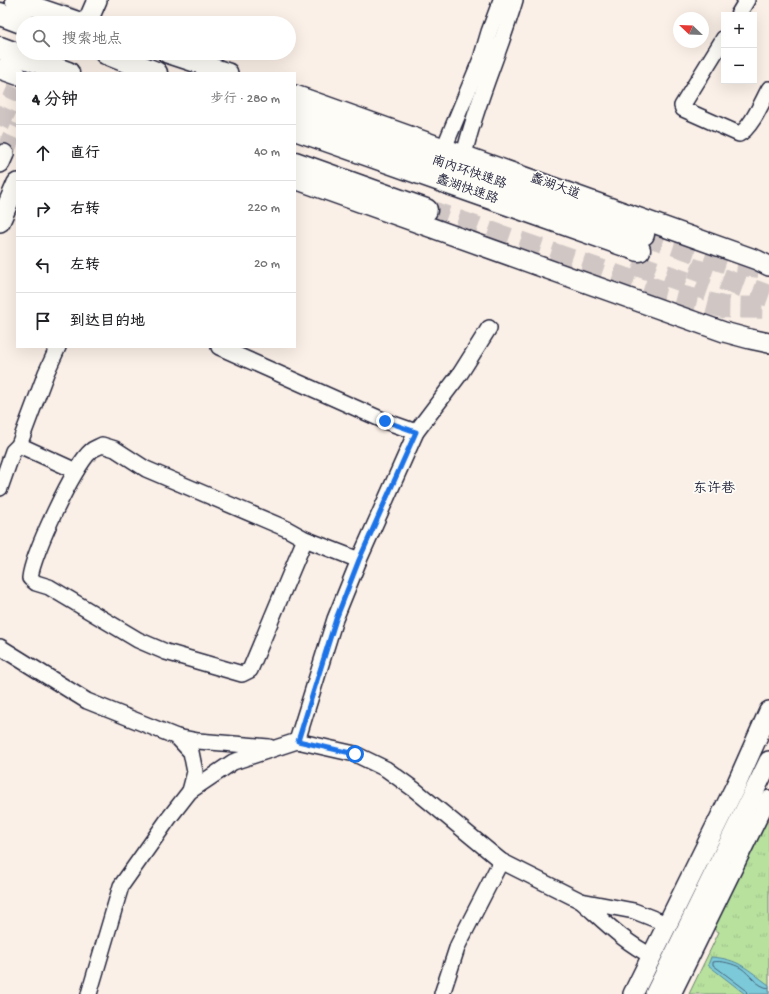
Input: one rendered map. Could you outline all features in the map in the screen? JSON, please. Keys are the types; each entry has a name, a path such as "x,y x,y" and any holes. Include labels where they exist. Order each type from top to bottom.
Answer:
{"highway":[{"path":"0,14 23,7"},
{"path":"0,48 16,54"},
{"path":"33,60 65,72"},
{"path":"124,60 148,69 165,72"},
{"name":"南内环快速路","path":"296,112 639,249"},
{"name":"蠡湖快速路","path":"296,129 639,249"},
{"name":"蠡湖快速路","path":"296,145 639,249"},
{"path":"296,163 426,210"}],"main road":[{"path":"89,16 97,0"},
{"path":"23,7 56,16"},
{"path":"188,60 225,72"},
{"path":"0,69 16,75"},
{"name":"蠡湖大道","path":"296,95 765,263"},
{"path":"296,179 750,339 769,343"},
{"path":"0,222 16,185"},
{"path":"750,339 769,350"},
{"path":"633,994 737,783 769,711"},
{"path":"656,994 769,761"}],"street":[{"path":"444,148 481,59 488,32 501,0"},
{"path":"464,155 471,122 507,28 515,0"},
{"path":"740,12 747,0"},
{"path":"721,43 682,106 684,109 739,134 743,132 748,125 769,88"},
{"path":"298,741 336,619 359,560 416,432 460,374 489,328"},
{"path":"0,488 13,451 19,445 46,373 58,348"},
{"path":"221,348 378,418 416,432"},
{"path":"19,445 76,472"},
{"path":"305,539 250,670 242,674 166,652 138,640 49,587 36,583 30,578 39,550 76,472 91,450 102,445 115,450 146,469 287,529 305,539 359,560"},
{"path":"0,647 87,701 177,737 198,741 274,748"},
{"path":"177,737 190,752 194,772 190,791"},
{"path":"89,994 121,886 168,818 190,791 233,762 298,741 355,754 386,769 501,861 581,901 620,936 636,948 652,956"},
{"path":"673,994 769,798"},
{"path":"442,994 458,945 501,861"},
{"path":"581,901 634,911 668,924"}],"green space":[{"path":"769,801 769,994 689,994 719,932 710,927"}],"water":[{"path":"711,957 729,960 742,966 769,985 769,994 745,994 708,965"}],"tunnel":[{"path":"49,16 56,0"},
{"path":"65,16 72,0"},
{"path":"0,126 16,90"},
{"path":"4,154 16,126"},
{"path":"426,210 661,291 723,307 769,308"},
{"path":"643,234 731,264 769,268"},
{"path":"634,264 708,290"},
{"path":"691,268 769,296"}],"district":[{"name":"东许巷","path":"714,489"}],"route":[{"path":"355,754 298,741 336,619 359,560 416,432 385,421"}]}
